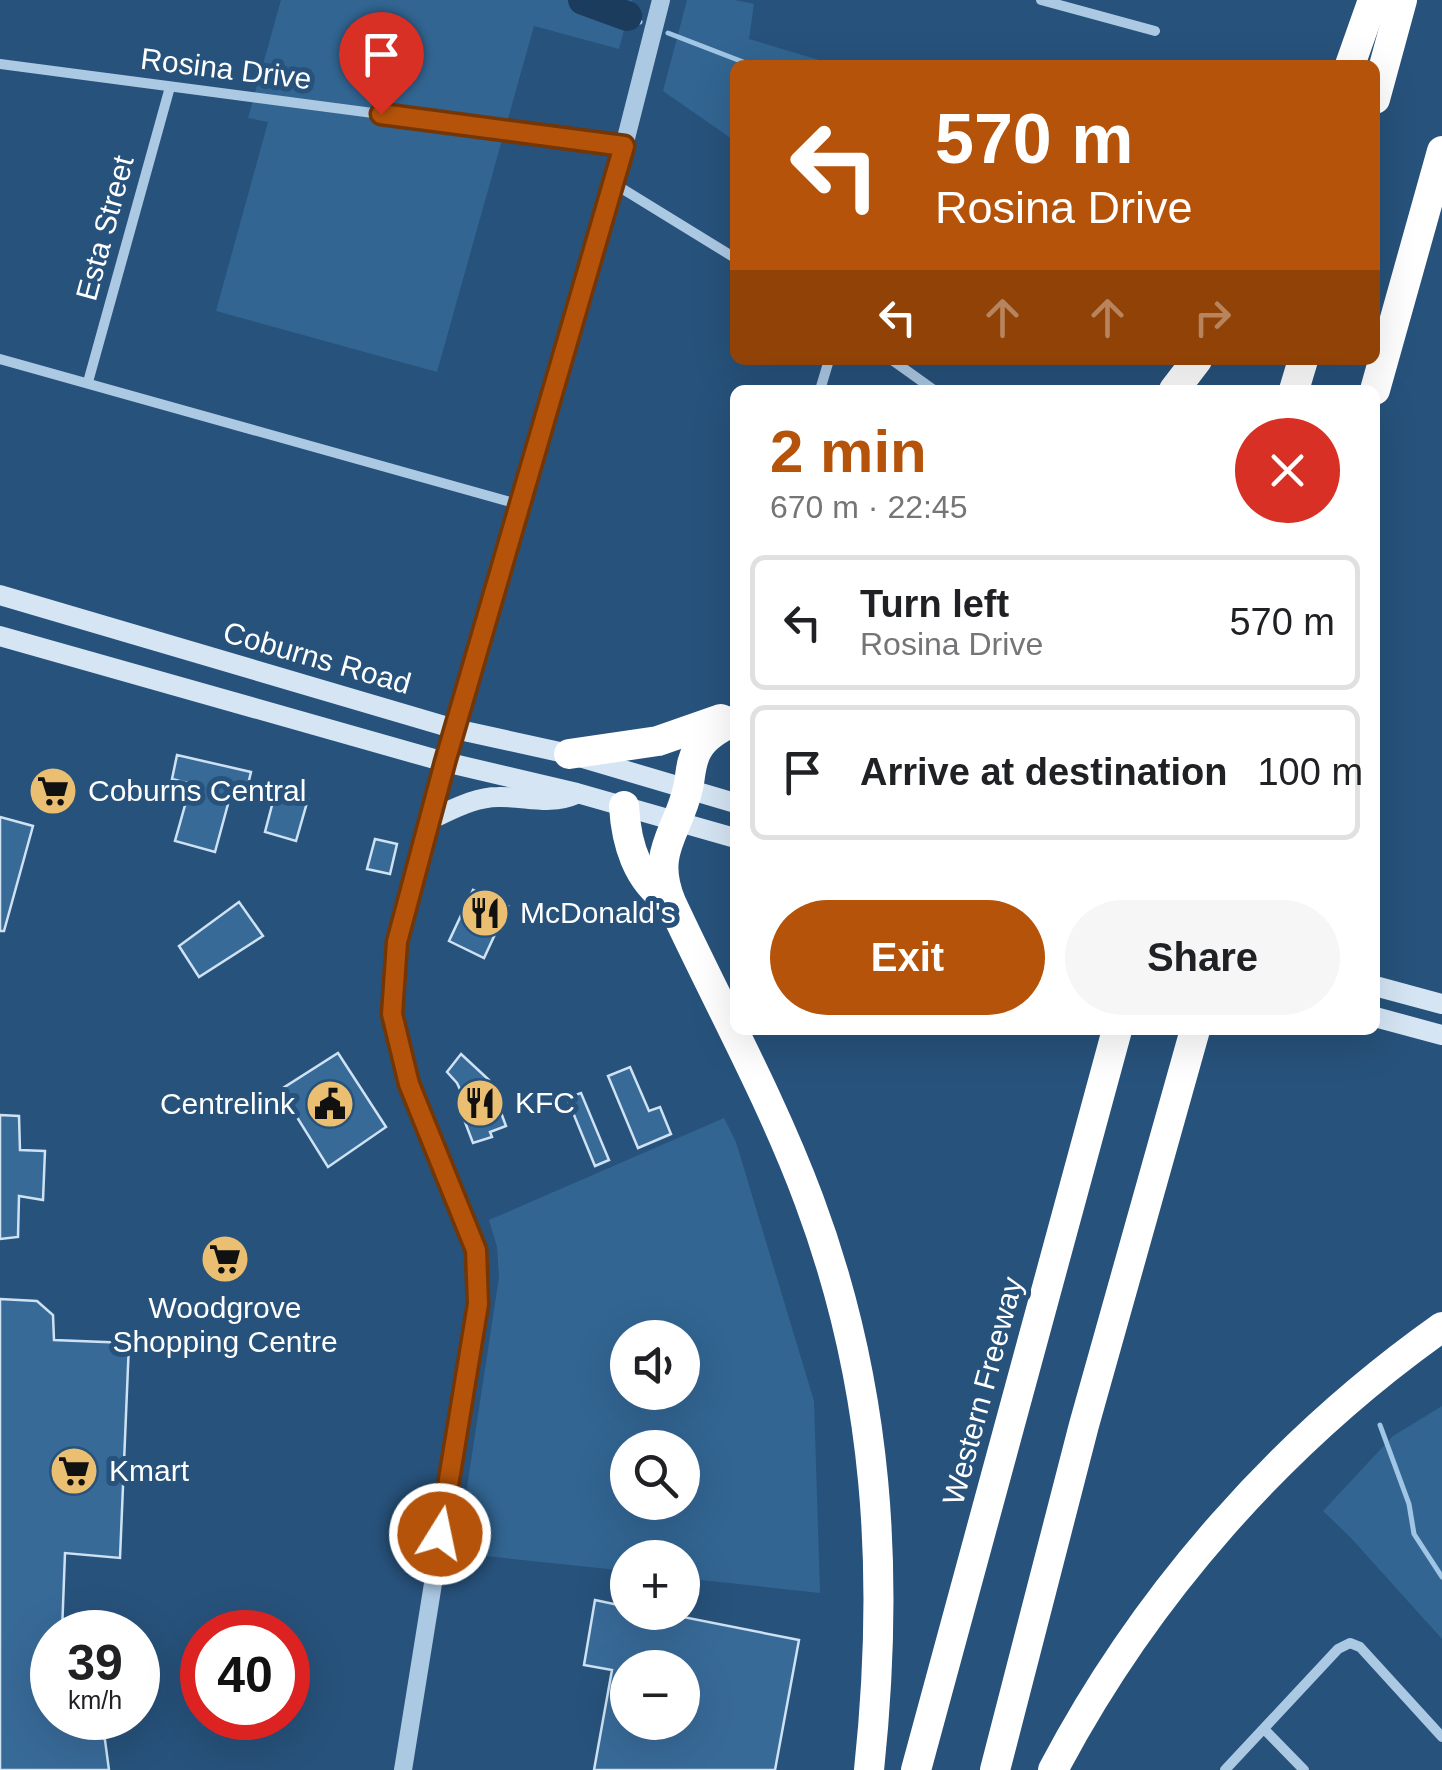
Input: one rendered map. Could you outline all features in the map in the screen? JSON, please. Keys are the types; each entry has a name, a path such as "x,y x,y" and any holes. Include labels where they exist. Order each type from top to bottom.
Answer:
{"highway":[{"path":"1352,60 1374,0"},
{"path":"1380,81 1402,0"},
{"path":"1376,385 1442,151"},
{"path":"1178,385 1193,365"},
{"path":"569,754 658,741 730,719"},
{"path":"730,721 698,749 662,866 671,902 730,1029"},
{"path":"624,806 625,824 638,866 651,890 671,902"},
{"path":"733,1035 808,1196 856,1358 876,1484 881,1574 869,1770"},
{"name":"Western Freeway","path":"916,1770 1116,1035"},
{"path":"996,1770 1084,1425 1194,1035"},
{"path":"1053,1770 1135,1635 1250,1496 1333,1413 1442,1326"}],"main road":[{"name":"Coburns Road","path":"0,594 455,729 569,754 730,802"},
{"path":"0,636 445,762 578,793 730,837"},
{"path":"119,670 134,636"},
{"path":"431,819 480,799 550,801 578,793"},
{"path":"1380,987 1442,1004"},
{"path":"1380,1018 1442,1035"}],"street":[{"path":"404,1770 478,1304 476,1250 409,1084 392,1014 397,942 445,762 624,146 661,0"},
{"path":"1040,0 1155,32"},
{"name":"Rosina Drive","path":"0,64 624,146"},
{"name":"Esta Street","path":"88,382 170,87"},
{"path":"613,183 730,255"},
{"path":"0,359 522,505"},
{"path":"899,365 927,385"},
{"path":"1226,1770 1338,1648 1350,1643 1360,1646 1442,1737"},
{"path":"1264,1728 1304,1770"}],"shaded area":[{"path":"281,0 632,0 619,49 534,26 437,372 216,311 268,122 248,118"},
{"path":"687,0 754,4 749,39 819,60 730,60 730,138 663,91"},
{"path":"724,1118 736,1142 814,1401 820,1593 700,1580 700,1540 610,1540 610,1569 457,1553 499,1277 497,1247 489,1220"},
{"path":"1442,1406 1442,1639 1323,1511 1393,1436"}],"building":[{"path":"177,755 251,772 245,797 231,793 215,852 175,841 191,784 172,779"},
{"path":"276,790 308,799 296,841 265,832"},
{"name":"Coburns Central","path":"0,817 33,826 4,931 0,931"},
{"path":"375,839 397,844 390,874 367,869"},
{"path":"473,890 508,906 484,958 449,941"},
{"path":"239,902 263,936 199,977 179,946"},
{"name":"Centrelink","path":"338,1053 386,1127 328,1167 280,1090"},
{"path":"461,1054 489,1080 506,1126 490,1132 492,1137 473,1143 457,1101 464,1098 447,1072"},
{"path":"630,1067 649,1111 660,1107 671,1134 638,1148 608,1076"},
{"path":"581,1093 609,1160 595,1166 567,1098"},
{"path":"0,1115 19,1116 20,1150 45,1151 43,1200 19,1196 18,1237 0,1239"},
{"name":"Woodgrove Shopping Centre","path":"0,1299 37,1301 53,1315 54,1340 129,1343 120,1558 65,1553 63,1610 30,1610 30,1740 105,1740 109,1770 0,1770"},
{"path":"595,1600 610,1603 610,1630 700,1630 700,1620 799,1640 775,1770 594,1770 610,1681 610,1740 700,1740 700,1650 610,1650 610,1670 584,1665"}],"waterway":[{"path":"583,0 627,16"},
{"path":"627,16 640,22"},
{"path":"668,33 738,60"},
{"path":"1380,1425 1409,1504 1414,1534 1442,1577"}],"place":[{"name":"Coburns Central","path":"53,791"},
{"name":"McDonald's","path":"485,913"},
{"name":"KFC","path":"480,1103"},
{"name":"Centrelink","path":"330,1104"},
{"name":"Woodgrove Shopping Centre","path":"225,1259"},
{"name":"Kmart","path":"74,1471"}],"route":[{"path":"381,114 624,146 445,762 397,942 392,1014 409,1084 476,1250 478,1304 440,1534"}]}
